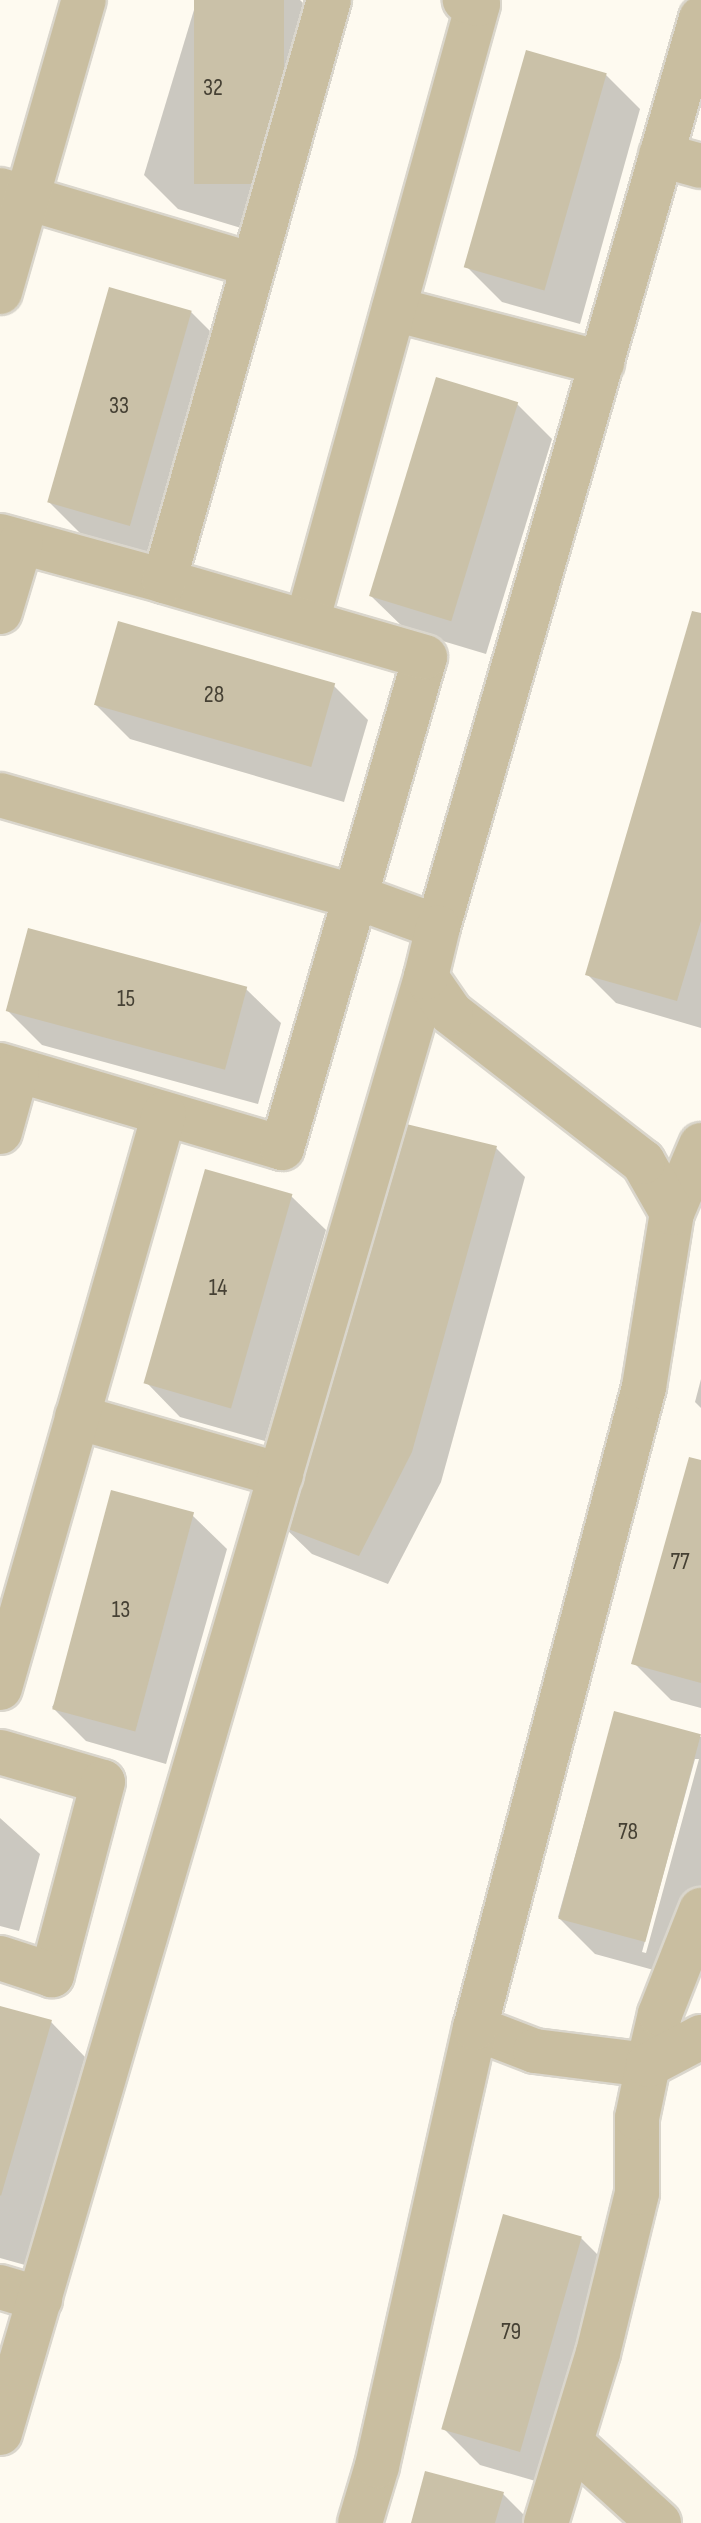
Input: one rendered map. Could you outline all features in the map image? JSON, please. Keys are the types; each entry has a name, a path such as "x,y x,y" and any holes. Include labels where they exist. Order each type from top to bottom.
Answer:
{"street":[{"path":"0,292 14,194 84,0"},
{"path":"164,581 329,0"},
{"path":"307,622 478,4 465,0"},
{"path":"0,2433 20,2293 281,1475 602,363 681,161 701,18"},
{"path":"14,194 253,265"},
{"path":"394,309 602,363"},
{"path":"0,612 11,539 425,657 282,1148 9,1068 0,1132"},
{"path":"0,795 356,897 438,927"},
{"path":"426,977 451,1013 643,1162 672,1213"},
{"path":"0,1688 164,1114"},
{"path":"360,2523 377,2466 475,2028 644,1387 672,1213 701,1145"},
{"path":"77,1417 281,1475"},
{"path":"0,1752 103,1782 52,1975 0,1958"},
{"path":"546,2523 571,2443 637,2193 637,2118 660,2014 701,1910"},
{"path":"475,2028 535,2051 648,2065 701,2037"},
{"path":"571,2443 659,2523"}],"building":[{"path":"194,0 284,0 284,184 194,184"},
{"path":"526,50 607,73 544,290 464,267"},
{"path":"109,287 192,311 130,526 47,502"},
{"path":"436,377 518,402 451,621 369,596"},
{"path":"692,611 701,613 701,921 677,1001 585,975"},
{"path":"118,621 335,683 311,767 94,705"},
{"path":"28,928 247,987 225,1070 6,1011"},
{"path":"398,1122 497,1146 412,1452 359,1556 280,1526"},
{"path":"205,1169 292,1194 231,1408 144,1383"},
{"path":"689,1457 701,1460 701,1683 631,1664"},
{"path":"111,1490 194,1512 135,1732 52,1709"},
{"path":"614,1711 701,1734 645,1942 558,1919"},
{"path":"0,2006 52,2020 1,2196 0,2195"},
{"path":"503,2214 582,2237 520,2452 441,2429"},
{"path":"425,2471 504,2492 495,2523 411,2523"}]}
